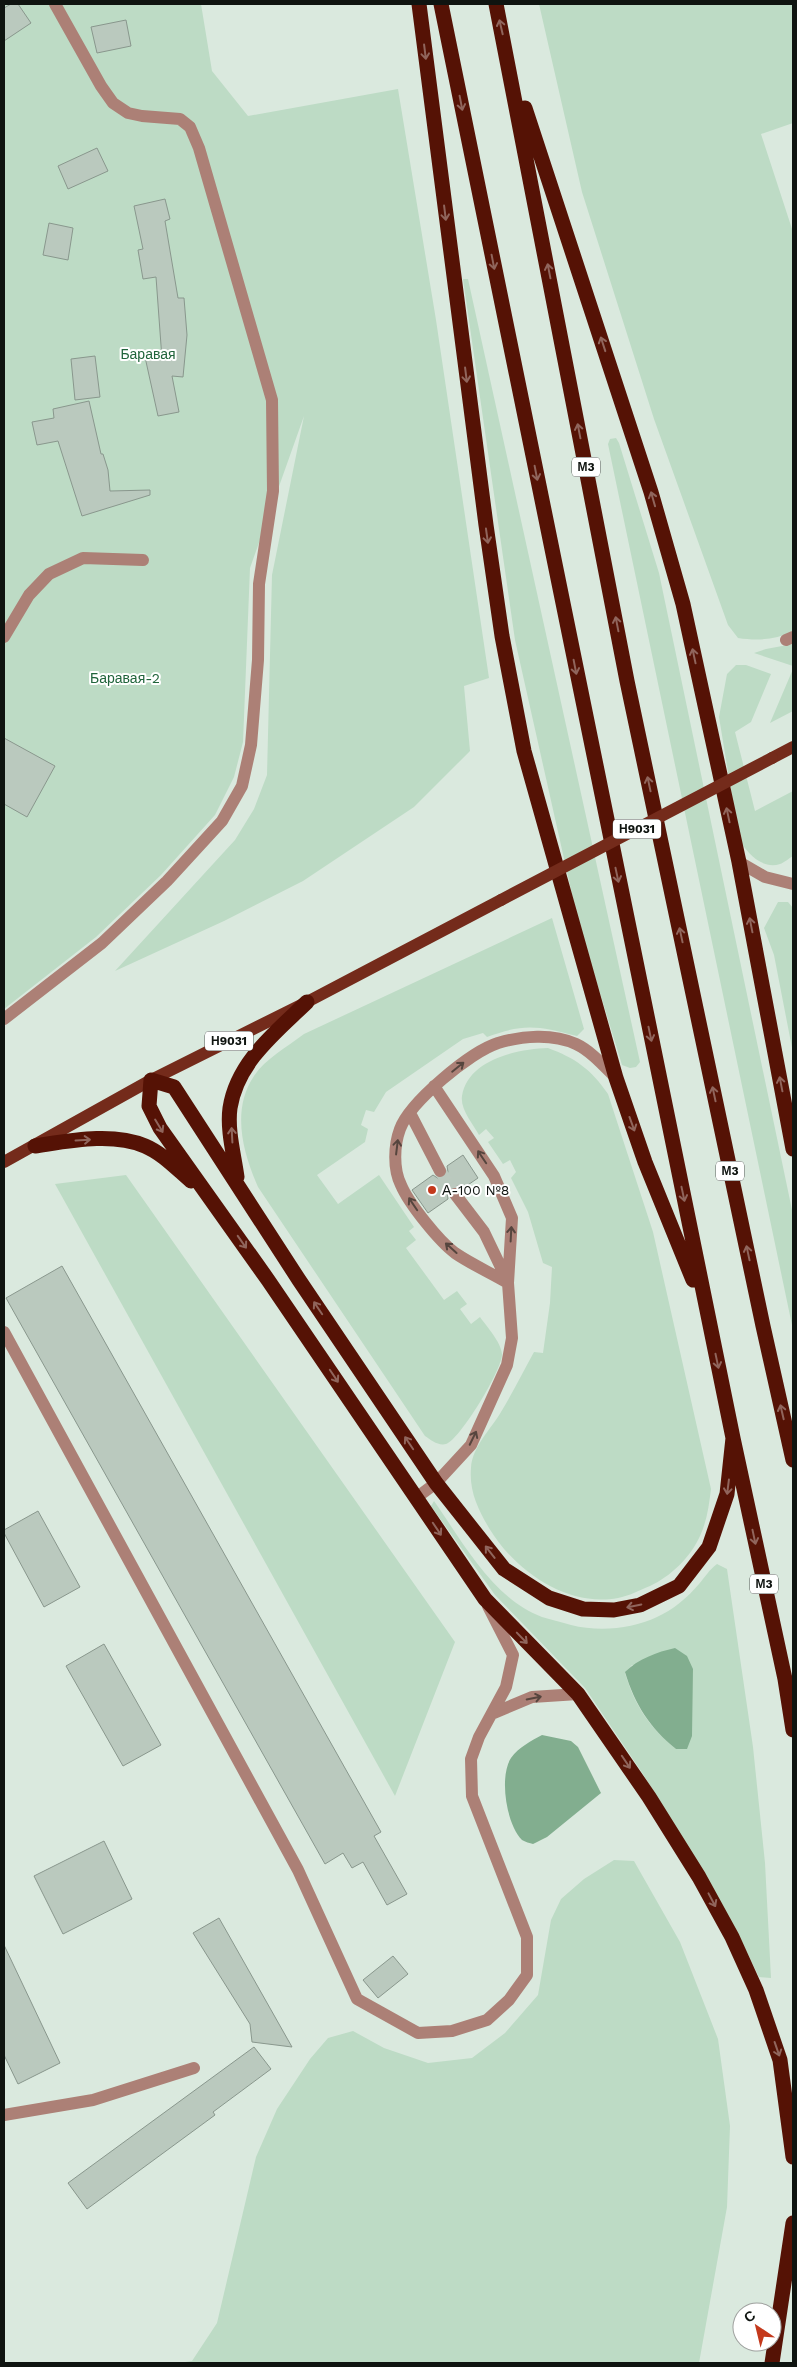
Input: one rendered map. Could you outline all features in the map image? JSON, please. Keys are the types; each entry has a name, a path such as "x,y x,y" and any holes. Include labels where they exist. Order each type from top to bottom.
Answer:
{"highway":[{"path":"419,4 486,525 502,636 524,751 616,1078 646,1162 707,1313"},
{"name":"М3","path":"441,4 707,1313 785,1679 793,1730"},
{"name":"М3","path":"496,4 629,690 793,1460"},
{"path":"506,50 651,492 683,604 739,862 793,1149"},
{"path":"238,1183 232,1144 230,1109 236,1086 248,1063 268,1040 307,1002"},
{"path":"733,1438 727,1494 709,1547 680,1586 640,1605 614,1610 583,1608 549,1598 504,1569 436,1483 299,1280 174,1086 151,1080 149,1106 160,1128 214,1202 485,1599 578,1694 654,1805 700,1877 732,1937 756,1990 780,2060 793,2157"},
{"path":"35,1146 97,1139 125,1140 146,1146 172,1164 214,1202"},
{"path":"772,2363 793,2223"}],"main road":[{"name":"Н9031","path":"4,1162 151,1080 307,1002 793,747"}],"street":[{"path":"4,1019 102,943 160,887 222,821 242,786 251,745 258,660 259,584 274,492 272,400 199,148 190,127 180,119 142,116 128,112 113,103 101,86 55,4"},
{"path":"4,637 29,595 49,574 83,558 143,560"},
{"path":"739,862 765,877 793,884"},
{"path":"508,1282 454,1252 427,1223 400,1184 395,1151 400,1128 410,1112 434,1086 472,1056 496,1044 526,1036 552,1038 576,1044 594,1056 616,1078"},
{"path":"416,1498 436,1483 470,1445 507,1365 512,1338 508,1282 512,1218 494,1176 434,1086"},
{"path":"410,1112 440,1171"},
{"path":"455,1194 484,1232 508,1282"},
{"path":"4,1332 298,1870 357,1999 418,2033 452,2031 486,2020 509,2000 527,1975 528,1937 472,1796 471,1759 479,1737 494,1713 506,1687 513,1655 485,1599"},
{"path":"494,1713 532,1697 578,1694"},
{"path":"4,2115 93,2100 194,2068"}],"green space":[{"path":"4,4 201,4 212,71 248,116 398,89 436,320 489,678 464,686 470,751 414,807 303,881 224,921 115,971 235,840 254,809 267,775 272,575 304,416 250,568 243,742 234,777 215,815 161,875 96,937 4,1009"},
{"path":"539,4 793,4 793,123 761,134 793,232 793,631 786,634 766,639 738,638 728,625 654,419 582,192"},
{"path":"463,279 468,279 640,1062 636,1067 630,1068 622,1065 578,921 515,640"},
{"path":"616,438 659,573 792,1210 793,1330 608,444 610,439"},
{"path":"793,644 793,666 754,653 766,649"},
{"path":"736,665 746,665 771,674 751,722 735,732 755,811 793,791 793,856 780,864 767,864 755,859 739,839 719,717 727,674"},
{"path":"793,669 793,711 770,723"},
{"path":"778,902 788,902 793,908 793,1053 774,955 764,928"},
{"path":"552,918 584,1029 577,1036 541,1028 522,1028 487,1037 483,1033 463,1039 386,1092 374,1112 366,1110 361,1125 368,1129 365,1142 317,1175 338,1204 379,1175 414,1227 409,1231 416,1240 406,1248 444,1300 457,1291 467,1304 460,1309 471,1324 480,1317 501,1349 502,1354 496,1373 480,1403 452,1440 446,1444 440,1444 425,1436 258,1187 244,1146 241,1117 243,1103 247,1089 259,1070 270,1059 304,1034"},
{"path":"548,1048 582,1065 602,1085 608,1094 653,1232 711,1489 702,1530 691,1552 672,1572 658,1582 618,1598 599,1600 580,1597 561,1591 527,1571 513,1558 489,1528 478,1507 471,1484 472,1460 478,1446 501,1412 534,1352 543,1353 550,1303 552,1267 543,1263 528,1212 511,1178 516,1172 510,1160 503,1164 488,1142 494,1138 486,1129 479,1135 465,1111 462,1096 466,1083 474,1073 496,1058 523,1051"},
{"path":"126,1175 455,1642 395,1796 55,1184"},
{"path":"434,1501 480,1567 508,1597 542,1617 571,1625 604,1629 626,1627 647,1621 669,1611 680,1603 717,1564 727,1569 753,1747 765,1863 771,1978 759,1977 740,1938 705,1876 643,1774 585,1688 495,1595 431,1506","holes":["632,1665 693,1669 691,1696 676,1749 666,1741 644,1715 633,1696 625,1673"]},
{"path":"614,1860 634,1861 680,1942 718,2039 730,2126 727,2207 699,2363 178,2363 192,2361 217,2323 256,2157 277,2109 310,2059 328,2038 353,2031 384,2048 428,2063 472,2058 505,2033 538,1995 551,1920 561,1899 584,1879"}],"shaded area":[{"path":"675,1648 687,1656 693,1669 692,1736 687,1749 676,1749 658,1733 644,1715 625,1672 636,1663 648,1657"},
{"path":"542,1735 571,1741 578,1747 601,1793 547,1837 533,1844 522,1840 516,1833 508,1812 505,1776 507,1766 514,1754"}],"building":[{"path":"11,4 18,4 31,23 4,41 4,8"},
{"path":"126,20 131,46 97,53 91,27"},
{"path":"97,148 108,171 68,189 58,166"},
{"path":"165,199 170,219 165,221 178,298 184,298 187,335 183,377 172,376 179,412 158,416 145,357 162,359 156,277 143,279 138,250 143,249 134,206"},
{"path":"49,223 73,228 68,260 43,255"},
{"path":"95,356 100,397 75,400 71,359"},
{"path":"89,401 101,454 103,454 108,470 110,491 150,490 150,495 82,516 58,441 37,445 32,422 54,418 53,409"},
{"path":"4,738 55,766 27,817 4,804"},
{"path":"463,1155 478,1178 462,1189 458,1186 450,1187 447,1191 448,1199 428,1213 412,1190 433,1175 439,1179 444,1178 448,1172 447,1166"},
{"path":"62,1266 381,1832 374,1836 407,1894 387,1905 363,1862 352,1868 343,1853 325,1864 6,1298"},
{"path":"38,1511 80,1587 44,1607 4,1533 4,1530"},
{"path":"104,1644 161,1745 123,1766 66,1666"},
{"path":"104,1841 132,1899 63,1934 34,1876"},
{"path":"219,1918 292,2047 252,2042 250,2024 193,1933"},
{"path":"4,1945 60,2063 18,2084 4,2055"},
{"path":"393,1956 408,1974 378,1998 363,1980"},
{"path":"254,2047 271,2069 213,2112 215,2115 87,2209 68,2183"}],"tunnel":[{"path":"440,1171 455,1194"}],"place":[{"name":"А-100 №8","path":"432,1190"}],"park label":[{"name":"Баравая","path":"148,354"},
{"name":"Баравая-2","path":"125,678"}]}
